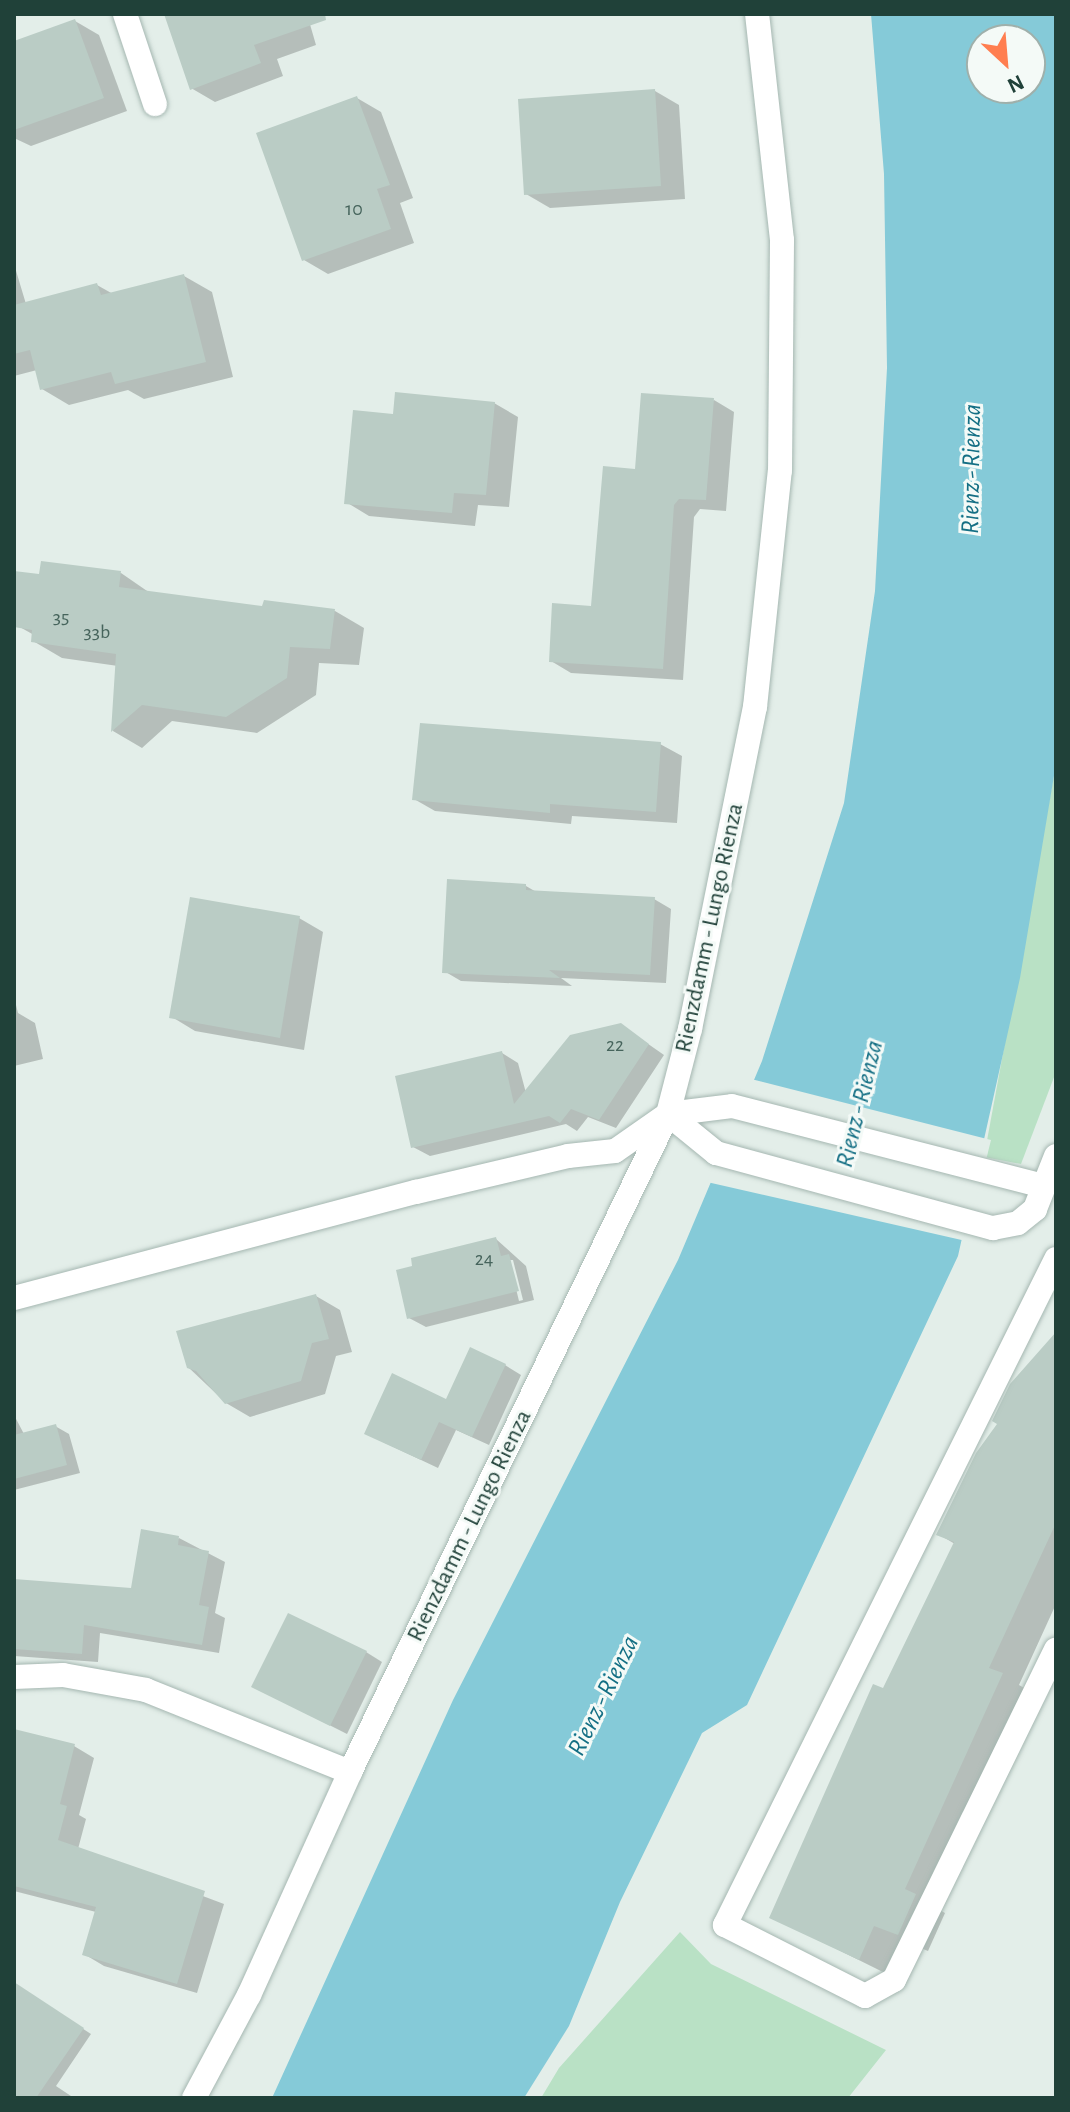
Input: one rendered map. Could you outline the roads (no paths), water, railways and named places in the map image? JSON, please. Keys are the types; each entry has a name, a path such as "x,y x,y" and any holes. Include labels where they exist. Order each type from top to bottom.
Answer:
{"street":[{"path":"125,14 155,104"},
{"name":"Rienzdamm - Lungo Rienza","path":"194,2098 249,1995 350,1772 668,1114 690,1029 755,707 780,471 782,240 757,14"},
{"path":"14,1298 416,1192 568,1156 615,1151 668,1114 732,1106 991,1172 1050,1194"},
{"path":"668,1114 716,1153 993,1228 1018,1223 1050,1194 1056,1156"},
{"path":"1056,1259 725,1925 865,1996 894,1980 1056,1650"},
{"path":"14,1677 63,1675 146,1690 350,1772"}],"water":[{"name":"Rienz - Rienza","path":"871,14 1056,14 1056,764 1020,978 958,1256 747,1705 702,1733 620,1902 569,2026 524,2098 272,2098 453,1700 678,1260 762,1061 844,803 875,591 887,368 884,174"}]}
